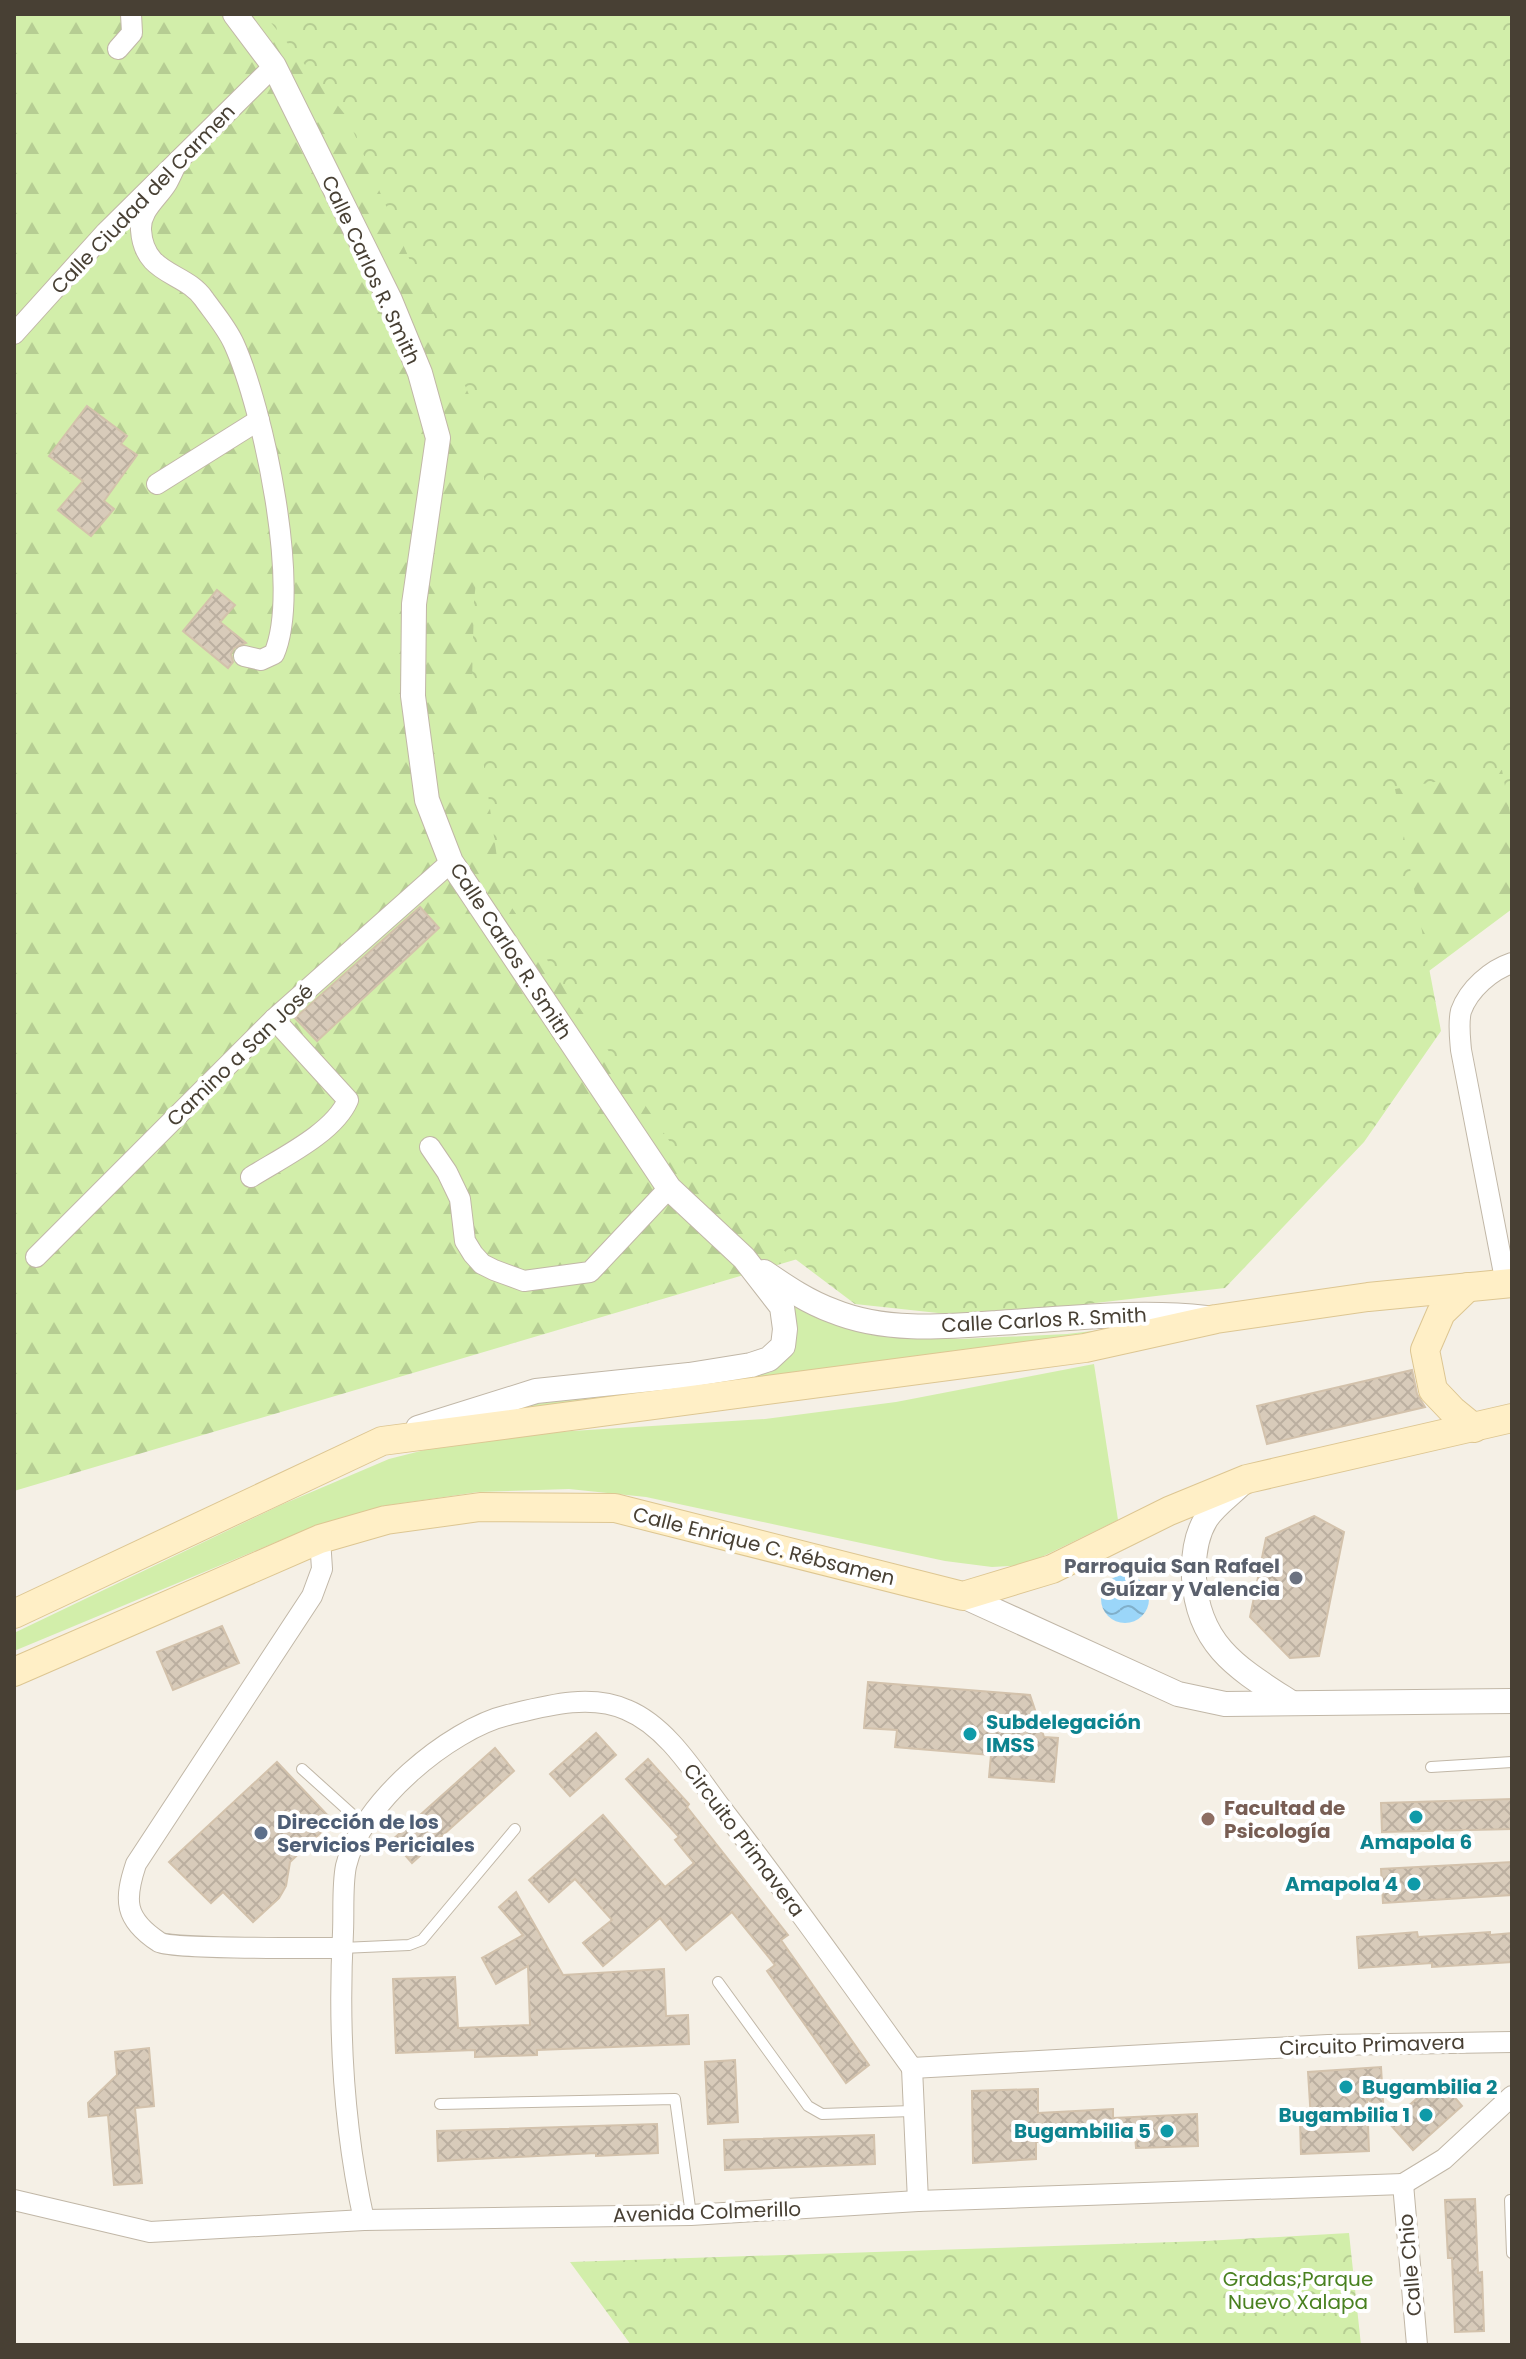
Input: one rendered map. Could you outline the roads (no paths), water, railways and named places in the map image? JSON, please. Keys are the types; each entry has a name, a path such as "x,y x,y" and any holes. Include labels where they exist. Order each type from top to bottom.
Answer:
{"main road":[{"path":"14,1614 382,1441 1085,1348 1216,1319 1368,1297 1509,1283"},
{"path":"1468,1287 1441,1313 1425,1350 1433,1390 1474,1428"},
{"path":"963,1596 1052,1569 1169,1511 1288,1465 1512,1418"},
{"name":"Calle Enrique C. Rébsamen","path":"14,1672 320,1539 386,1520 480,1507 615,1508 963,1596"}],"street":[{"path":"118,49 132,33 131,14"},
{"name":"Calle Carlos R. Smith","path":"235,14 274,66 390,300 420,373 438,438 414,604 413,696 427,800 451,862 669,1188 744,1258 795,1293 835,1312 888,1324 938,1327 1165,1313 1216,1319"},
{"name":"Calle Ciudad del Carmen","path":"14,334 106,232 274,66"},
{"path":"178,161 167,184 144,212 141,229 146,249 153,262 201,294 233,342 259,420 283,549 281,637 274,654 261,660 244,656"},
{"path":"157,484 259,420"},
{"name":"Camino a San José","path":"36,1257 274,1019 451,862"},
{"path":"1509,1283 1464,1065 1460,1030 1461,1011 1483,979 1512,963"},
{"path":"251,1177 312,1138 342,1113 348,1100 274,1019"},
{"path":"430,1147 460,1199 465,1241 473,1254 494,1270 524,1281 590,1272 669,1188"},
{"name":"Calle Carlos R. Smith","path":"382,1441 536,1391 689,1375 769,1359 783,1346 785,1329 782,1307 744,1258"},
{"path":"1247,1479 1207,1516 1198,1536 1193,1557 1195,1597 1209,1636 1242,1672 1290,1702"},
{"path":"320,1539 322,1569 312,1596 136,1864 128,1890 128,1909 137,1923 161,1944 342,1948"},
{"path":"963,1596 1178,1694 1225,1704 1512,1701"},
{"name":"Circuito Primavera","path":"364,2220 352,2164 342,2068 346,1865 363,1824 393,1790 440,1748 487,1720 544,1707 593,1702 627,1710 658,1731 743,1836 912,2068 1328,2045 1512,2042"},
{"path":"912,2068 918,2201"},
{"path":"1403,2184 1444,2159 1512,2096"},
{"name":"Avenida Colmerillo","path":"14,2200 150,2232 364,2220 691,2215 918,2201 1403,2184"},
{"name":"Calle Chio","path":"1403,2184 1417,2345"}],"lane":[{"path":"1431,1767 1512,1762"},
{"path":"302,1769 363,1824"},
{"path":"342,1948 409,1945 422,1940 515,1829"},
{"path":"718,1982 808,2106 822,2114 912,2111"},
{"path":"440,2104 675,2099 691,2215"},
{"path":"1510,2200 1512,2253"}],"water":[{"path":"1125,1575 1142,1582 1149,1599 1142,1616 1125,1623 1108,1616 1101,1599 1108,1582"}],"place":[{"name":"Parroquia San Rafael Guízar y Valencia","path":"1296,1578"},
{"name":"Subdelegación IMSS","path":"970,1734"},
{"name":"Amapola 6","path":"1416,1817"},
{"name":"Facultad de Psicología","path":"1208,1819"},
{"name":"Dirección de los Servicios Periciales","path":"261,1833"},
{"name":"Amapola 4","path":"1414,1884"},
{"name":"Bugambilia 2","path":"1346,2087"},
{"name":"Bugambilia 1","path":"1426,2115"},
{"name":"Bugambilia 5","path":"1167,2131"}],"park label":[{"name":"Gradas;Parque Nuevo Xalapa","path":"1298,2290"}]}
